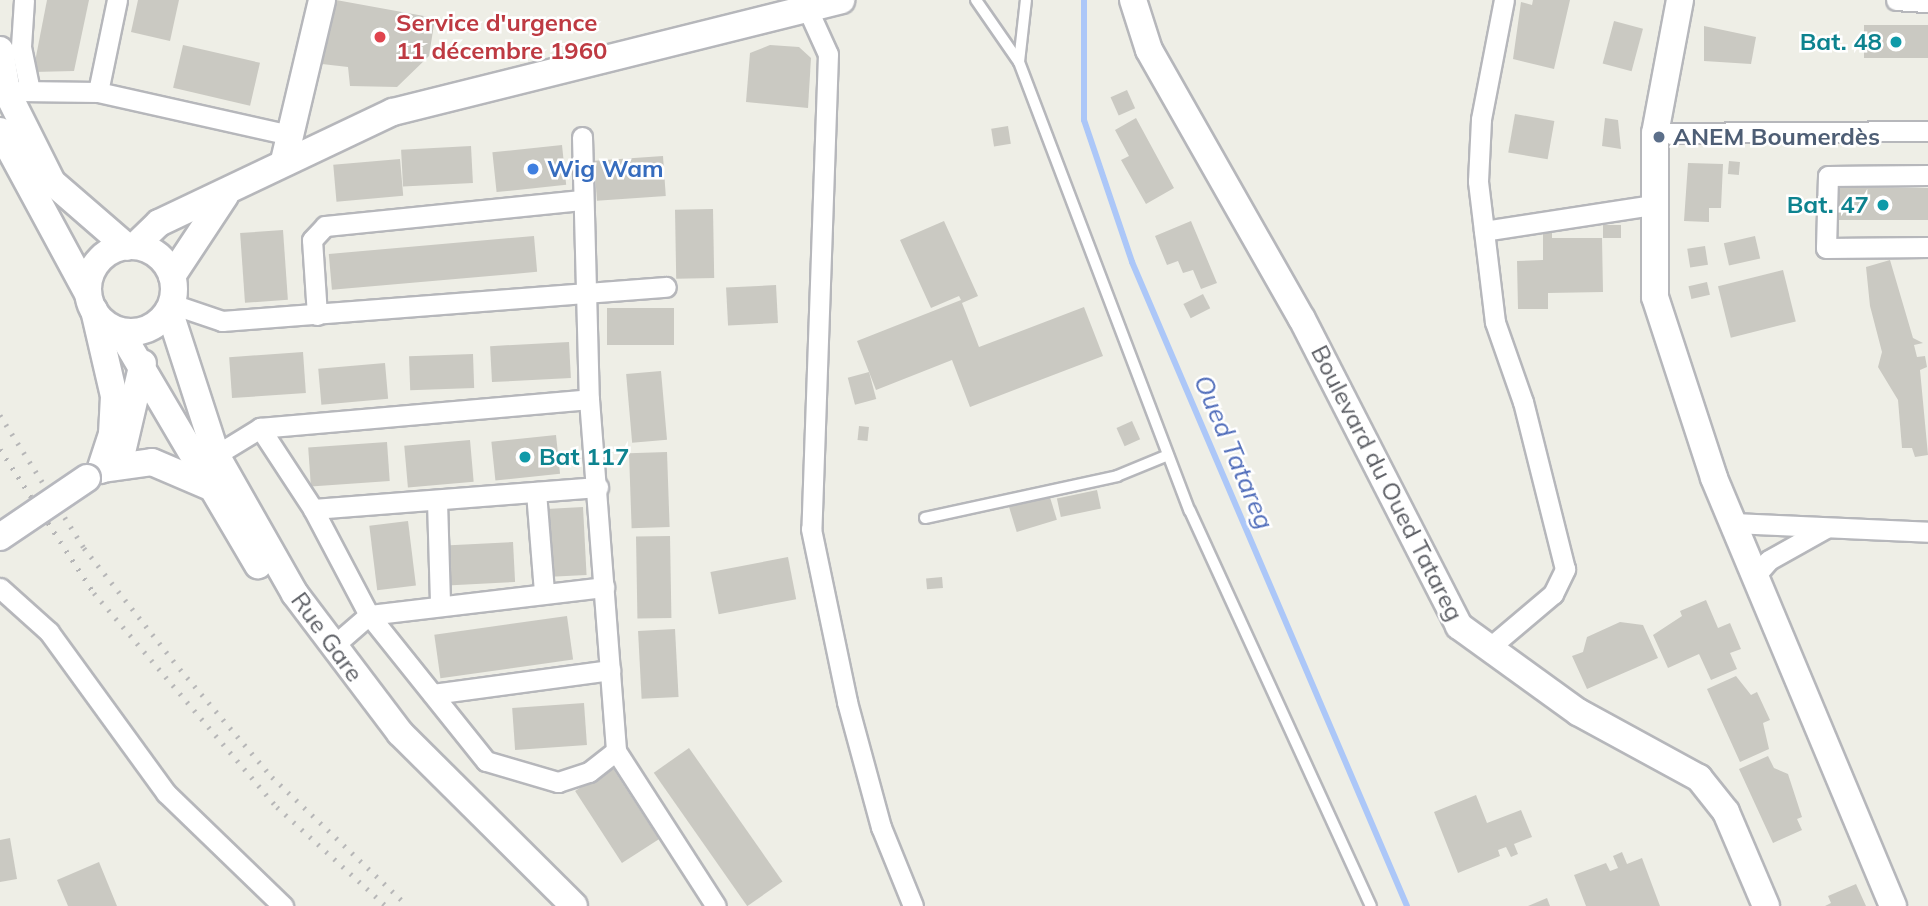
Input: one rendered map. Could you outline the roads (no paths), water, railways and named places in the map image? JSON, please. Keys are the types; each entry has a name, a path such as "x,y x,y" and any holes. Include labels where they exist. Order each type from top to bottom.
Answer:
{"street":[{"path":"18,91 24,0"},
{"path":"98,92 117,0"},
{"path":"284,161 322,0"},
{"path":"91,302 94,268 131,246 159,223 393,111 477,87 841,0"},
{"name":"Boulevard du Oued Tatareg","path":"1133,0 1149,50 1302,319 1458,626 1578,712 1699,778 1726,812 1766,906"},
{"path":"1489,648 1553,594 1565,569 1523,402 1496,322 1478,181 1481,119 1504,0"},
{"path":"1680,0 1655,132 1652,205 1656,296 1733,523 1894,906"},
{"path":"1896,0 1928,2"},
{"path":"808,10 828,54 811,528 847,702 881,827 913,906"},
{"path":"0,50 52,182 131,246 158,256 172,276"},
{"path":"18,91 98,92 291,135"},
{"path":"0,131 91,302 114,396 112,434 102,471"},
{"path":"1655,132 1928,131"},
{"path":"582,137 589,399 598,487 616,751 716,906"},
{"path":"1928,175 1828,176 1826,248 1928,247"},
{"path":"171,307 172,276 193,236 232,188"},
{"path":"317,315 313,240 325,226 582,200"},
{"path":"1484,231 1652,205"},
{"path":"133,330 171,307 222,321 666,287"},
{"path":"91,302 133,330 142,371 102,471"},
{"name":"Rue Gare","path":"171,307 216,455 273,558 332,647 460,799 574,906"},
{"name":"Rue Gare","path":"142,371 319,658 447,809 549,906"},
{"path":"216,455 260,428 589,399"},
{"path":"260,428 313,509 369,615 486,761 534,778 558,782 589,772 616,751"},
{"path":"0,537 102,471 169,465 213,489"},
{"path":"313,509 598,487"},
{"path":"536,492 544,592"},
{"path":"437,501 440,603"},
{"path":"1733,523 1928,532"},
{"path":"1755,576 1769,560 1827,528"},
{"path":"332,647 369,615 440,603 604,586"},
{"path":"0,588 48,632 166,793 283,906"},
{"path":"433,694 610,670"}],"lane":[{"path":"976,0 1019,62 1168,454 1371,906"},
{"path":"1019,62 1026,0"},
{"path":"925,519 1118,477 1168,454"}],"waterway":[{"name":"Oued Tatareg","path":"1084,0 1084,120 1132,262 1407,906"}],"railway":[{"path":"0,415 84,548 180,669 272,777 408,906"},
{"path":"0,449 94,593 277,807 386,906"}],"place":[{"name":"Service d'urgence 11 décembre 1960","path":"380,37"},
{"name":"Bat. 48","path":"1896,42"},
{"name":"ANEM Boumerdès","path":"1659,137"},
{"name":"Wig Wam","path":"533,169"},
{"name":"Bat. 47","path":"1883,205"},
{"name":"Bat 117","path":"525,457"}]}
